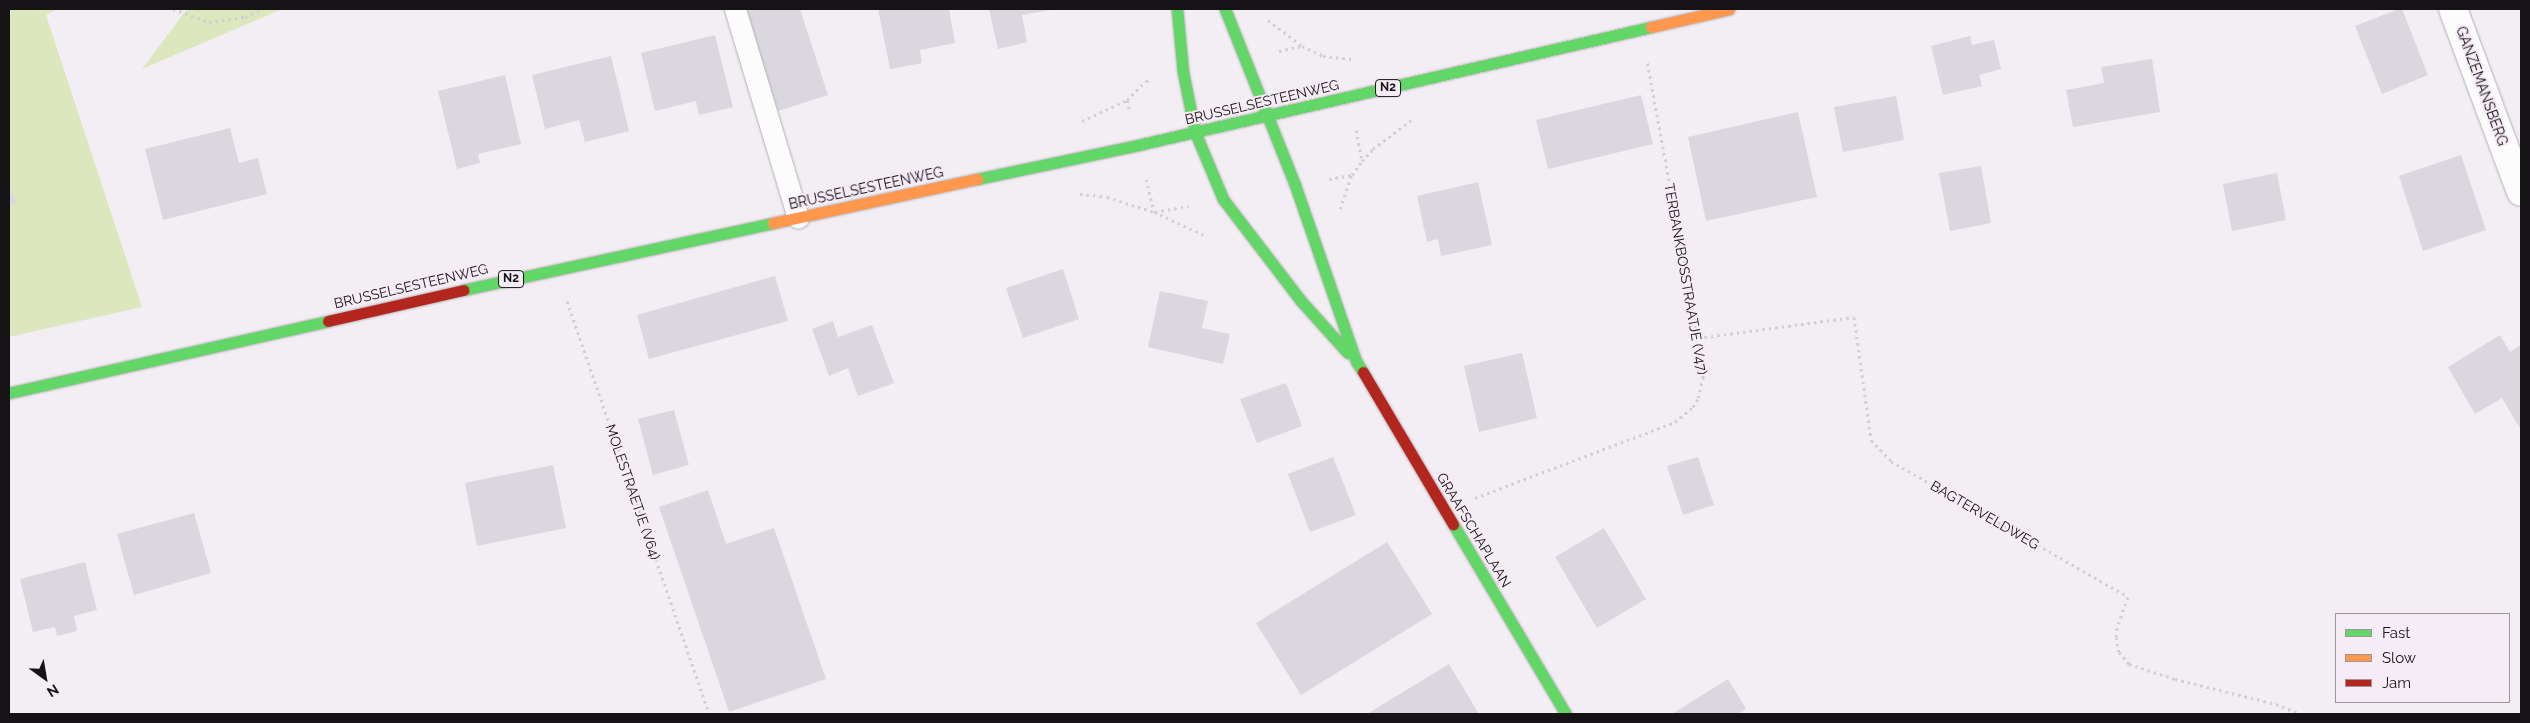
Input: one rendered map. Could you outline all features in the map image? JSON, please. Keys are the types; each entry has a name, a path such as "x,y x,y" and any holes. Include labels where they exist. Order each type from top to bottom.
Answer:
{"main road":[{"name":"GRAAFSCHAPLAAN","path":"1177,9 1183,72 1195,132 1223,199 1301,301 1356,361"},
{"name":"GRAAFSCHAPLAAN","path":"1225,9 1268,115 1356,361 1566,714"},
{"name":"BRUSSELSESTEENWEG","path":"9,393 556,269 1195,132 1641,31 1729,9"}],"street":[{"name":"GANZEMANSBERG","path":"2453,9 2521,192"}],"lane":[{"path":"735,9 798,218"}],"path":[{"path":"172,9 209,22 245,17 262,9"},
{"path":"1262,15 1275,28 1302,46"},
{"name":"TERBANKBOSSTRAATJE (V47)","path":"1445,511 1675,422 1693,407 1702,388 1703,366 1641,31"},
{"name":"MOLESTRAETJE (V64)","path":"556,269 709,714"},
{"name":"BAGTERVELDWEG","path":"1698,338 1854,318 1871,440 1891,461 2128,597 2117,628 2116,637 2119,652 2129,664 2175,679 2276,704 2302,714"}],"green space":[{"path":"9,9 57,9 46,15 142,307 9,337"},
{"path":"187,9 282,9 142,69"}],"building":[{"path":"746,9 800,9 828,95 778,111"},
{"path":"878,9 949,9 955,43 920,50 922,63 890,69"},
{"path":"989,9 1050,10 1022,15 1027,42 998,49"},
{"path":"2402,9 2428,75 2382,94 2355,26"},
{"path":"715,35 733,107 699,115 696,101 655,111 641,53"},
{"path":"1970,36 1972,45 1994,40 2001,69 1979,75 1982,86 1943,95 1931,46"},
{"path":"611,56 629,131 585,142 579,120 545,129 532,75"},
{"path":"2152,59 2160,112 2073,127 2066,90 2104,83 2101,67"},
{"path":"505,75 521,144 478,154 480,163 457,169 438,91"},
{"path":"1641,95 1653,144 1548,169 1536,120"},
{"path":"1896,96 1904,140 1843,152 1834,107"},
{"path":"1798,112 1817,197 1706,221 1688,137"},
{"path":"230,128 239,163 258,158 267,194 163,220 145,149"},
{"path":"2461,155 2486,230 2423,251 2399,176"},
{"path":"1981,166 1991,223 1950,231 1939,173"},
{"path":"2277,173 2286,220 2232,231 2223,184"},
{"path":"1478,182 1492,245 1441,256 1438,239 1427,242 1417,196"},
{"path":"9,185 16,203 9,206"},
{"path":"1063,269 1079,319 1023,338 1006,288"},
{"path":"775,276 788,321 649,359 637,315"},
{"path":"1160,291 1208,301 1202,328 1230,334 1223,364 1148,347"},
{"path":"833,321 838,337 872,325 894,383 858,396 848,368 829,376 812,329"},
{"path":"2500,335 2510,352 2521,345 2521,430 2502,398 2475,414 2448,367"},
{"path":"1522,353 1537,418 1479,432 1464,366"},
{"path":"1286,383 1302,426 1257,443 1240,399"},
{"path":"674,410 689,465 653,475 638,419"},
{"path":"1333,457 1356,515 1310,532 1288,474"},
{"path":"1698,457 1714,505 1683,515 1667,466"},
{"path":"553,465 566,528 477,546 465,483"},
{"path":"708,490 726,544 774,528 826,679 729,712 659,507"},
{"path":"194,513 211,573 134,595 117,534"},
{"path":"1604,528 1646,599 1597,628 1555,557"},
{"path":"1387,542 1432,614 1301,695 1256,623"},
{"path":"85,562 97,610 74,616 77,631 57,636 55,627 33,632 20,579"},
{"path":"1449,664 1479,714 1367,714"},
{"path":"1728,679 1746,709 1738,714 1672,714"}],"traffic: fast":[{"path":"1177,9 1183,72 1195,132 1223,199 1301,301 1348,353"},
{"path":"1225,9 1295,185 1356,361 1363,372"},
{"path":"977,179 1138,145 1651,27"},
{"path":"463,290 773,223"},
{"path":"9,393 328,321"},
{"path":"1453,524 1566,714"}],"traffic: slow":[{"path":"1651,27 1729,9"},
{"path":"773,223 977,179"}],"traffic: jam":[{"path":"328,321 463,290"},
{"path":"1363,372 1453,524"}]}
